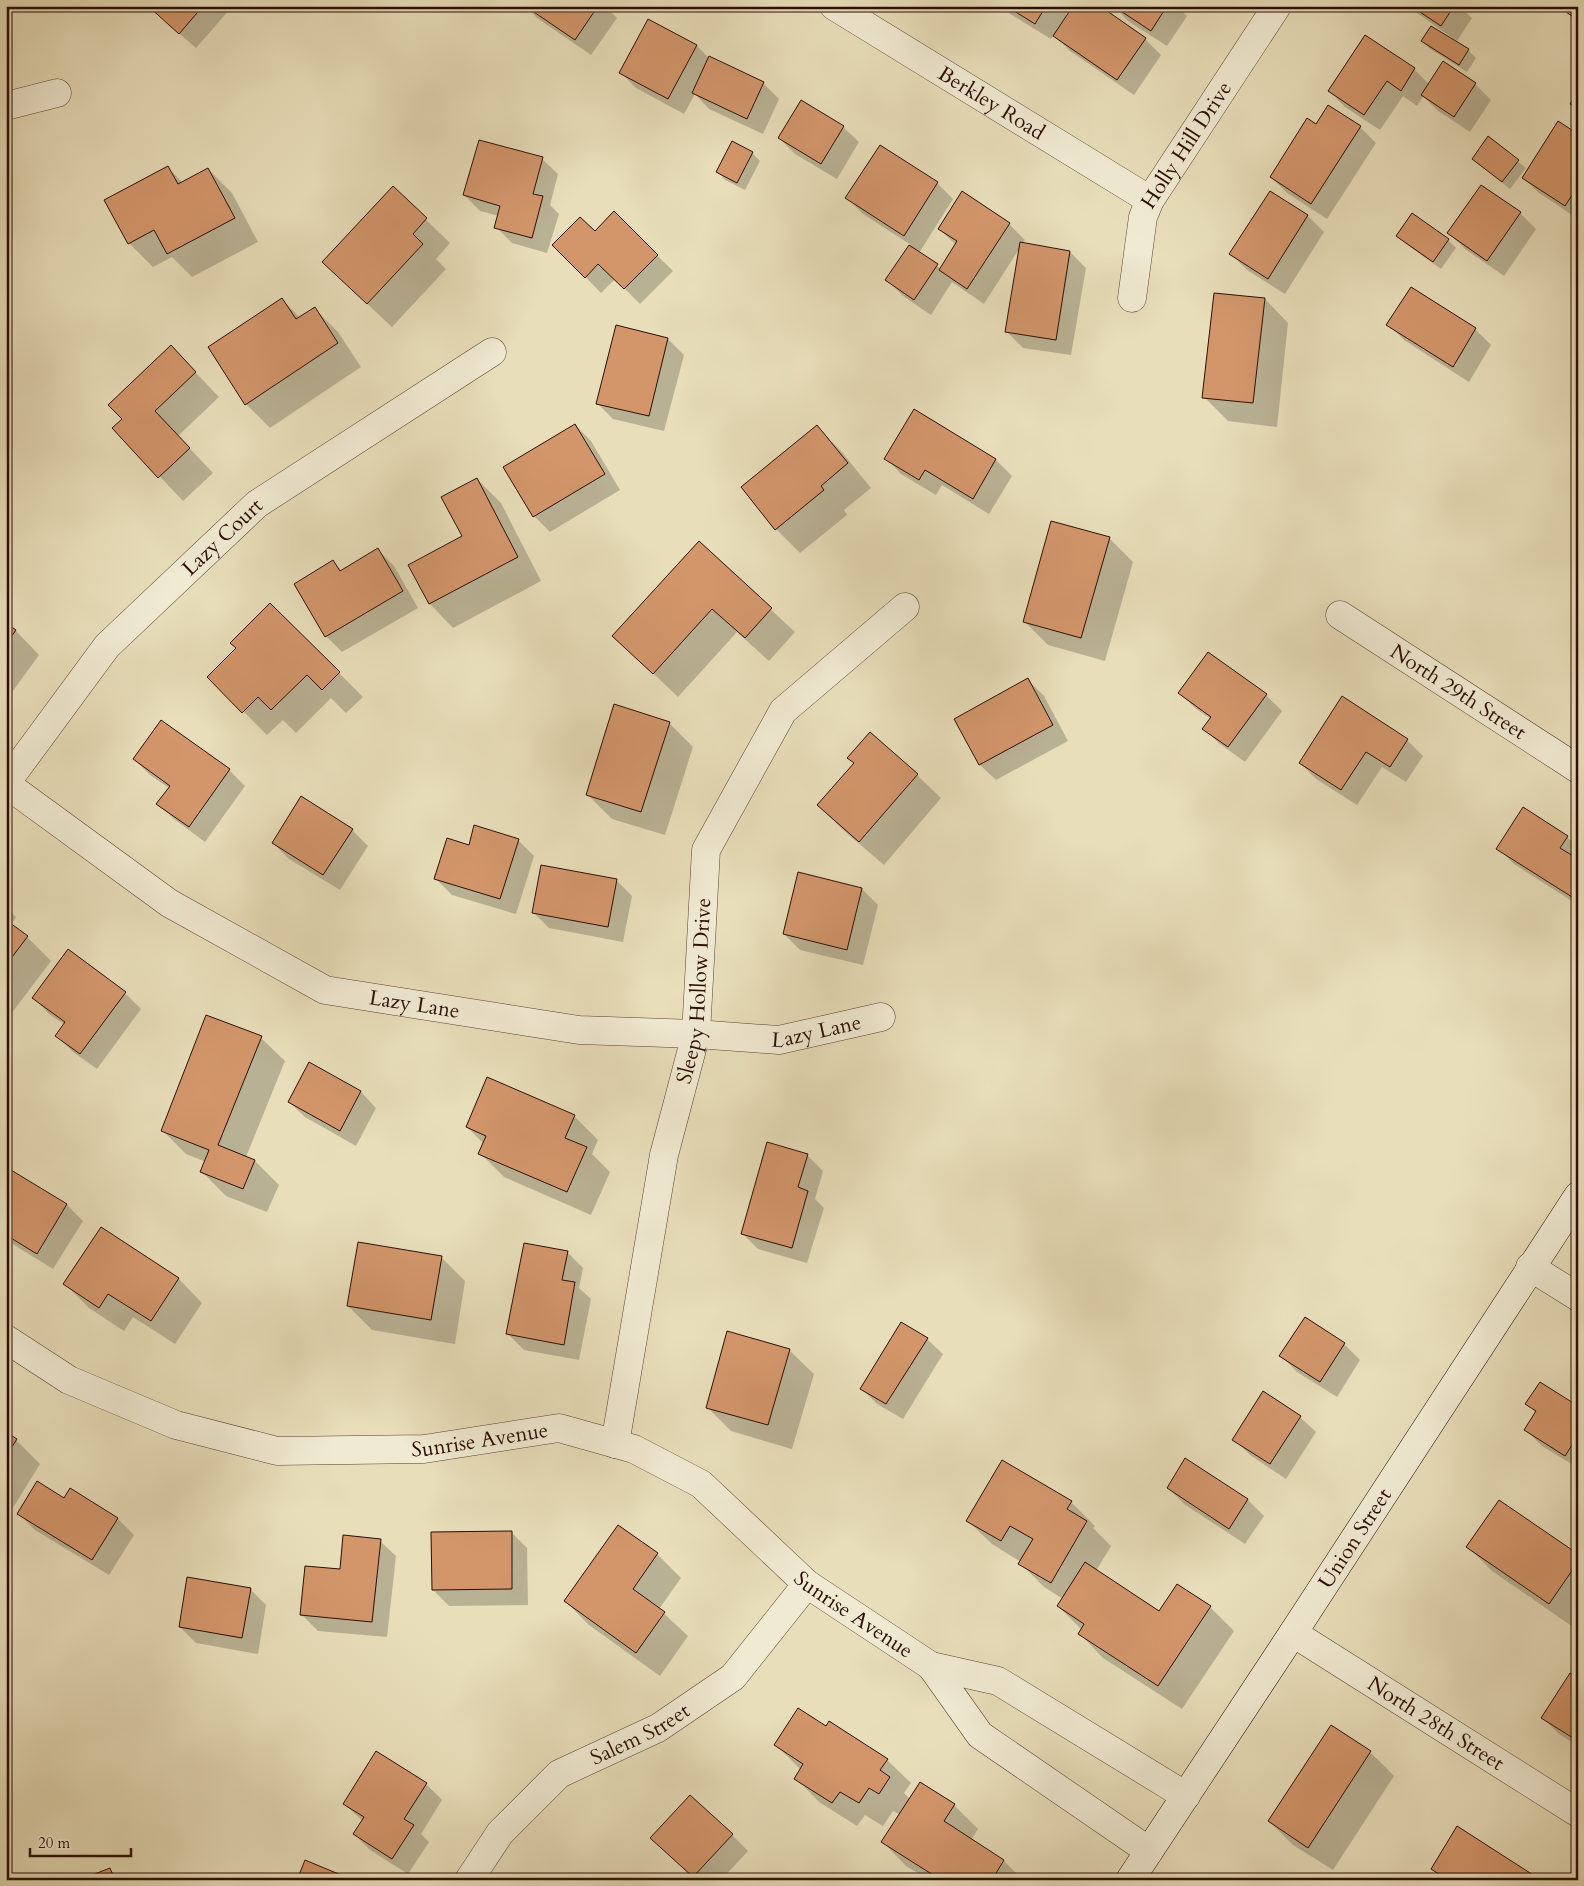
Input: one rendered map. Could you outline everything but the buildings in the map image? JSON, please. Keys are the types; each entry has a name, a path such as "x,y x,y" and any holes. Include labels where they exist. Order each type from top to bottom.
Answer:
{"street":[{"name":"Berkley Road","path":"834,6 1150,200"},
{"name":"Holly Hill Drive","path":"1132,298 1143,217 1150,200 1277,6"},
{"path":"6,106 57,93"},
{"name":"Lazy Court","path":"6,784 107,646 257,504 492,352"},
{"name":"Sleepy Hollow Drive","path":"615,1444 664,1155 696,1034 706,850 783,711 906,607"},
{"name":"North 29th Street","path":"1340,615 1578,769"},
{"name":"Lazy Lane","path":"6,784 169,903 324,990 579,1030 696,1034 779,1040 881,1017"},
{"name":"Union Street","path":"1130,1880 1578,1196"},
{"path":"1530,1267 1578,1297"},
{"name":"Sunrise Avenue","path":"6,1339 70,1380 176,1425 277,1451 424,1449 559,1428 634,1449 701,1484 807,1584 931,1666 998,1681 1186,1796"},
{"name":"Salem Street","path":"469,1880 500,1833 559,1774 658,1728 733,1677 807,1584"},
{"name":"North 28th Street","path":"1293,1633 1578,1813"},
{"name":"Sunrise Avenue","path":"931,1666 980,1735 1149,1851"}]}
